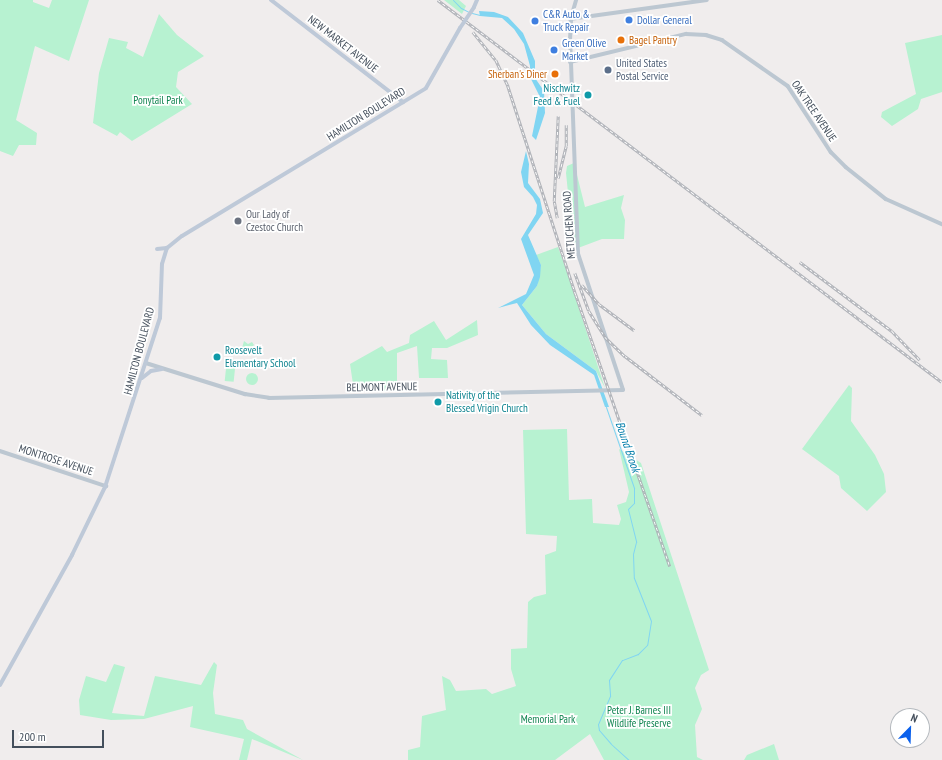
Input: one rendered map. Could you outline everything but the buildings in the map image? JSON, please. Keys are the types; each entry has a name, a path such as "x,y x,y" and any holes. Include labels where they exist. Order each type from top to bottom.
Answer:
{"main road":[{"name":"NEW MARKET AVENUE","path":"271,0 403,102"},
{"name":"HAMILTON BOULEVARD","path":"0,685 72,555 106,486 160,318 162,264 167,248 182,236 426,88 477,0"},
{"path":"157,249 167,248"},
{"path":"141,379 151,372 162,369"}],"street":[{"name":"METUCHEN ROAD","path":"576,0 570,19 570,62 578,254 623,390"},
{"path":"570,19 707,0"},
{"name":"OAK TREE AVENUE","path":"570,62 686,34 706,35 725,41 788,86 831,152 846,167 886,199 942,224"},
{"name":"BELMONT AVENUE","path":"146,363 245,394 270,398 623,390"},
{"name":"MONTROSE AVENUE","path":"0,450 106,486"}],"green space":[{"path":"0,0 33,0 33,2 49,8 52,0 89,0 69,61 35,46 16,120 37,133 36,145 19,145 13,156 0,151"},
{"path":"444,0 459,0 466,6 462,14"},
{"name":"Ponytail Park","path":"159,14 177,35 204,56 178,72 176,87 192,104 132,141 120,132 117,136 93,123 99,73 109,38 128,42 126,48 143,57"},
{"path":"942,35 942,92 921,99 918,109 892,126 881,117 882,112 916,94 905,43"},
{"path":"574,163 585,207 624,195 621,208 625,220 624,239 602,239 578,248 573,256 568,243 573,242 566,173 567,166"},
{"path":"558,247 605,388 596,371 546,334 522,305 537,286 541,265 536,255"},
{"path":"477,320 478,335 447,348 432,348 431,359 447,360 448,378 419,378 417,346 397,353 397,391 354,391 350,364 382,346 387,352 409,343 410,335 434,321 446,340"},
{"path":"244,341 248,344 252,342 254,345 251,348 251,353 240,355"},
{"path":"227,359 236,360 234,382 225,381"},
{"path":"250,373 254,373 258,379 254,385 250,385 246,381 246,377"},
{"path":"849,385 852,388 851,421 875,455 884,474 886,492 867,511 841,488 839,476 802,449"},
{"path":"567,429 569,500 592,499 593,523 619,525 621,519 617,505 626,502 629,492 619,449 641,463 709,670 701,675 695,688 702,709 695,725 697,757 703,760 604,760 590,734 555,760 408,760 408,750 420,747 422,716 446,710 442,676 450,680 456,691 486,689 492,694 516,686 511,669 511,649 527,648 528,602 534,597 546,594 545,555 556,551 557,536 526,534 523,430"},
{"path":"214,662 217,665 213,693 215,714 243,720 247,729 303,760 252,739 247,760 239,760 244,739 190,727 193,706 144,719 111,720 80,715 79,700 86,676 106,682 114,664 125,667 112,713 144,716 155,676 201,685"},
{"path":"774,744 779,760 744,760 747,755"}],"water":[{"path":"479,11 494,12 508,17 523,33 535,61 535,78 544,91 545,113 536,140 532,136 540,97 530,77 530,66 524,44 514,29 502,18 480,16"},
{"path":"526,151 529,164 528,183 540,199 543,213 528,235 541,265 540,277 537,286 522,305 546,334 596,371 609,407 605,407 594,375 550,345 531,325 517,303 498,308 526,294 534,275 521,239 536,214 537,205 533,197 524,187 521,172"}],"waterway":[{"name":"Bound Brook","path":"453,0 461,8 469,12"},
{"name":"Bound Brook","path":"472,13 480,15"},
{"name":"Bound Brook","path":"606,407 634,488 634,503 628,509 636,542 633,554 634,578 651,621 647,645 638,654 622,660 609,680 610,696 598,724 599,730 611,744 629,760"}],"railway":[{"path":"438,0 942,382"},
{"path":"473,32 496,60 508,86 576,295 670,566"},
{"path":"557,218 554,201 558,116"},
{"path":"558,178 566,146 566,125"},
{"path":"800,262 892,331 920,360"},
{"path":"575,273 589,311 605,337 625,356 702,415"},
{"path":"582,285 599,304 634,330"}],"place":[{"name":"Dollar General","path":"629,20"},
{"name":"C&R Auto & Truck Repair","path":"535,21"},
{"name":"Bagel Pantry","path":"621,40"},
{"name":"Green Olive Market","path":"554,50"},
{"name":"United States Postal Service","path":"608,70"},
{"name":"Sherban's Diner","path":"555,74"},
{"name":"Nischwitz Feed & Fuel","path":"588,95"},
{"name":"Our Lady of Czestoc Church","path":"238,221"},
{"name":"Roosevelt Elementary School","path":"217,357"},
{"name":"Nativity of the Blessed Vrigin Church","path":"438,402"}],"park label":[{"name":"Peter J. Barnes III Wildlife Preserve","path":"639,717"},
{"name":"Memorial Park","path":"548,719"}]}
